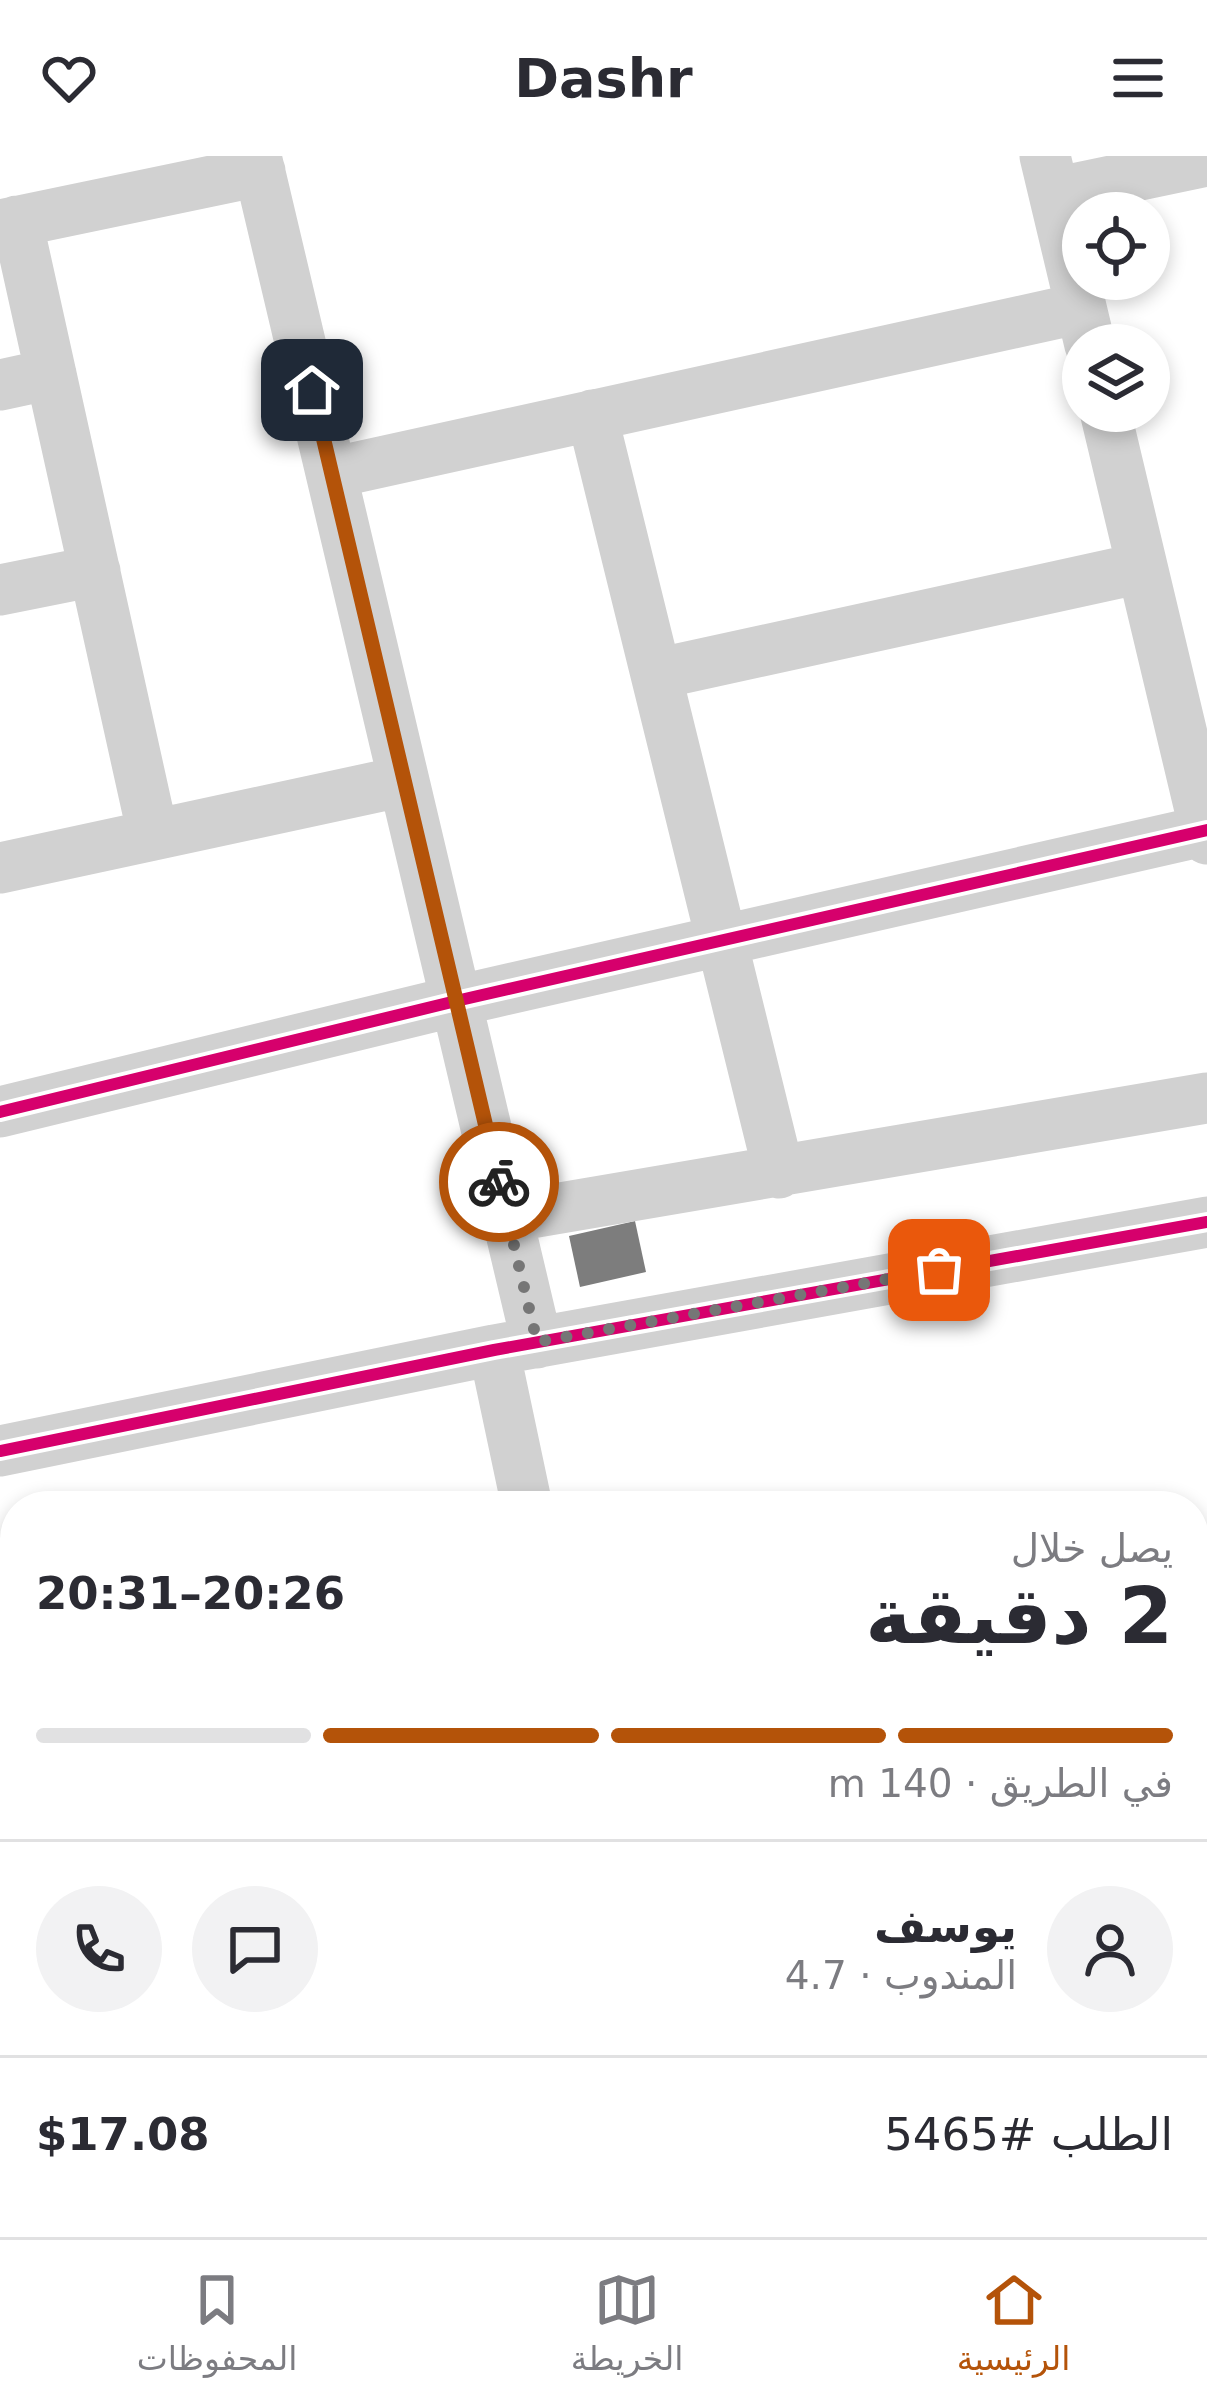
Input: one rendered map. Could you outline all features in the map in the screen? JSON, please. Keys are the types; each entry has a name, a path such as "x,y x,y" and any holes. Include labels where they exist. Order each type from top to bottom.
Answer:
{"street":[{"path":"153,835 52,374 9,223 258,163 507,1217 526,1491"},
{"path":"1085,324 1050,175 1205,170"},
{"path":"331,473 592,416 1062,331"},
{"path":"0,385 52,374"},
{"path":"592,416 779,1173"},
{"path":"0,1112 456,1001 1206,833 1110,432"},
{"path":"656,674 1142,568"},
{"path":"0,590 95,572"},
{"path":"0,868 404,781"},
{"path":"507,1217 1207,1098"},
{"path":"0,1451 516,1346 1207,1222"}],"building":[{"path":"635,1221 646,1272 580,1287 569,1236"}],"cycle path":[{"path":"0,1112 456,1001 1207,830"},
{"path":"0,1451 494,1350 1207,1222"}],"way so far":[{"path":"499,1182 537,1342 939,1270"}],"route":[{"path":"312,390 499,1182"}]}
